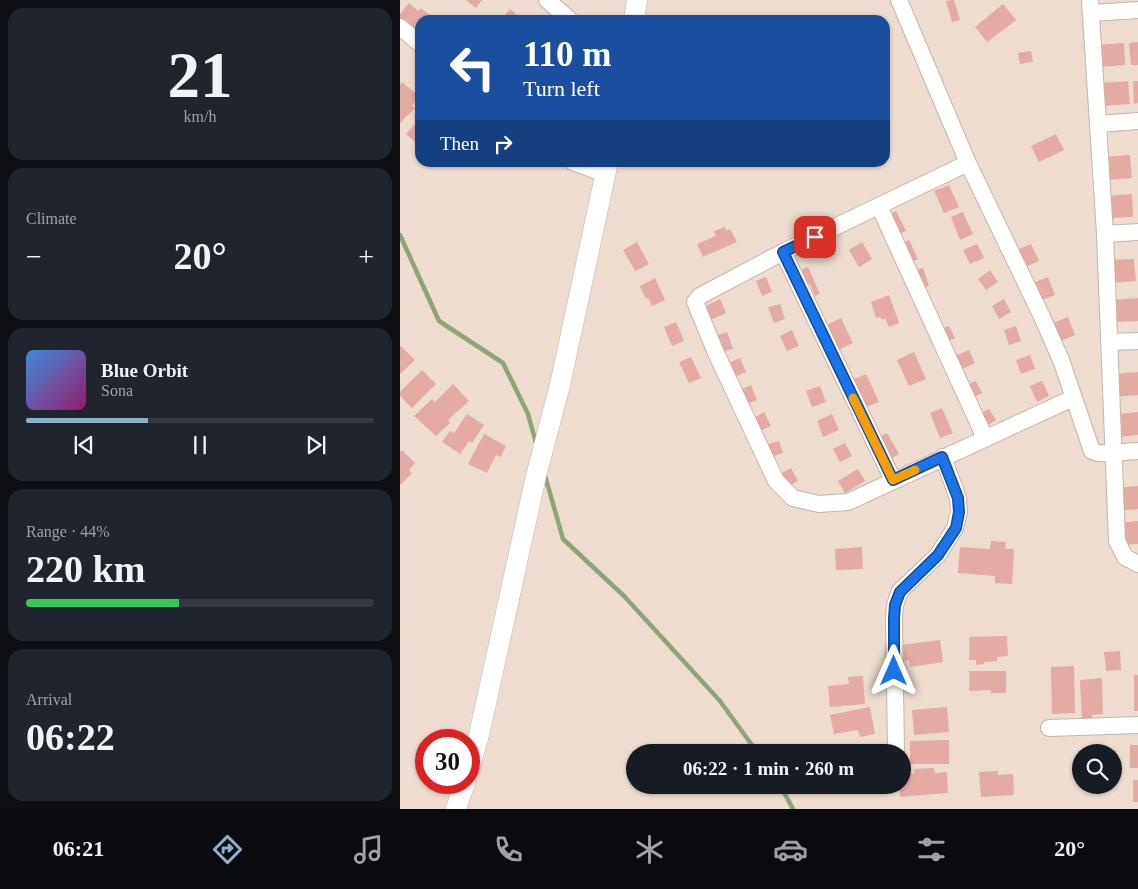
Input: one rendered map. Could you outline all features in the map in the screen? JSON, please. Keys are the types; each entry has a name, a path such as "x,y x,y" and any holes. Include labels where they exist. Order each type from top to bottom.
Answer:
{"street":[{"path":"547,0 564,15"},
{"path":"635,15 637,0"},
{"path":"898,0 968,164 1061,360 1092,451 1098,454 1138,451"},
{"path":"1138,10 1091,6 1105,234 1117,541 1125,557 1138,564"},
{"path":"400,26 415,40"},
{"path":"1098,124 1138,122"},
{"path":"968,164 783,252 700,296 695,302 716,353 776,481 793,498 819,504 848,502 1073,398"},
{"path":"480,730 536,476 551,425 606,168"},
{"path":"879,206 985,438"},
{"path":"1105,234 1138,232"},
{"path":"783,252 893,480"},
{"path":"1110,342 1138,341"},
{"path":"896,744 895,605 900,592 938,555 956,528 959,512 958,498 942,457"},
{"path":"1049,728 1138,725"},
{"path":"456,809 460,794"}],"building":[{"path":"466,0 482,0 476,8"},
{"path":"954,0 960,20 952,22 946,1"},
{"path":"409,3 418,11 421,8 430,15 415,15 415,38 400,20 400,14"},
{"path":"1003,4 1016,20 987,42 975,27"},
{"path":"510,9 517,15 505,15"},
{"path":"1138,42 1138,65 1131,65 1129,43"},
{"path":"1124,43 1125,65 1100,67 1098,45"},
{"path":"1031,51 1033,62 1020,64 1018,53"},
{"path":"1128,81 1130,104 1104,106 1103,83"},
{"path":"1133,81 1138,81 1138,103 1134,104"},
{"path":"402,82 415,93 415,102 412,106 415,108 400,123 400,85"},
{"path":"415,126 415,142 406,134"},
{"path":"1056,134 1064,150 1039,162 1031,146"},
{"path":"1130,155 1132,178 1107,180 1105,157"},
{"path":"949,185 959,207 944,213 934,191"},
{"path":"1132,194 1133,217 1108,218 1106,196"},
{"path":"896,211 906,231 893,237 883,217"},
{"path":"963,212 973,234 960,240 951,217"},
{"path":"725,227 726,231 730,229 737,242 703,257 697,244 716,236 714,231"},
{"path":"909,240 918,259 905,265 897,245"},
{"path":"637,242 649,264 635,271 623,250"},
{"path":"862,242 872,259 859,267 849,250"},
{"path":"977,244 984,258 970,264 963,250"},
{"path":"1031,244 1039,261 1021,269 1014,251"},
{"path":"1134,259 1136,281 1111,283 1109,260"},
{"path":"808,267 820,294 815,296 810,284 803,287 796,272"},
{"path":"923,268 929,286 914,291 908,272"},
{"path":"990,270 998,282 986,290 978,279"},
{"path":"766,277 772,292 762,296 756,281"},
{"path":"1048,277 1055,295 1037,302 1030,284"},
{"path":"655,278 665,300 652,306 648,298 646,299 640,286"},
{"path":"889,295 899,323 889,327 885,318 882,320 880,317 876,318 871,302"},
{"path":"1138,298 1138,321 1114,322 1112,300"},
{"path":"720,299 726,313 710,320 704,307"},
{"path":"1004,299 1011,312 999,319 992,306"},
{"path":"780,304 785,319 774,323 768,307"},
{"path":"1068,317 1075,335 1058,342 1050,324"},
{"path":"841,318 853,343 834,352 822,327"},
{"path":"676,322 684,341 672,346 664,327"},
{"path":"949,326 955,338 944,343 938,330"},
{"path":"1016,326 1021,341 1009,345 1004,330"},
{"path":"792,330 799,346 787,351 780,336"},
{"path":"727,332 733,349 719,353 713,337"},
{"path":"400,347 415,360 400,374"},
{"path":"969,350 975,363 960,370 953,357"},
{"path":"914,352 926,379 909,386 897,360"},
{"path":"1030,355 1035,369 1021,374 1016,360"},
{"path":"691,357 701,378 689,383 679,362"},
{"path":"740,358 746,372 731,379 724,365"},
{"path":"422,370 436,384 412,408 400,396 400,392"},
{"path":"1138,372 1138,395 1115,397 1113,374"},
{"path":"866,374 879,402 860,409 849,381"},
{"path":"976,381 982,393 971,398 965,386"},
{"path":"1042,381 1049,396 1037,402 1030,386"},
{"path":"453,384 469,401 448,420 450,423 436,436 414,416 432,399 435,402"},
{"path":"751,385 757,400 744,405 738,391"},
{"path":"820,386 826,402 812,407 806,391"},
{"path":"942,408 953,433 940,438 930,413"},
{"path":"989,409 996,420 985,427 978,415"},
{"path":"764,412 771,426 760,431 754,418"},
{"path":"1138,412 1138,435 1118,437 1116,414"},
{"path":"467,414 484,425 472,443 469,441 460,454 442,442 450,431 454,433"},
{"path":"832,414 839,430 823,437 817,421"},
{"path":"887,433 899,454 890,459 874,439"},
{"path":"484,434 506,446 501,457 496,455 487,473 468,464"},
{"path":"779,441 783,453 767,458 763,446"},
{"path":"845,443 852,456 840,462 833,449"},
{"path":"402,450 415,463 409,470 412,473 400,485 400,452"},
{"path":"791,468 798,481 787,487 780,474"},
{"path":"858,469 865,481 845,493 838,481"},
{"path":"1138,486 1138,509 1116,511 1115,488"},
{"path":"1138,521 1138,544 1121,545 1120,523"},
{"path":"991,541 1006,542 1005,549 1014,549 1012,584 995,583 995,576 958,573 960,547 990,549"},
{"path":"862,547 863,569 836,570 835,549"},
{"path":"1007,636 1008,656 997,657 997,661 976,665 976,660 969,660 969,637"},
{"path":"940,640 943,662 910,667 909,660 905,661 902,645"},
{"path":"1120,651 1121,670 1106,671 1104,652"},
{"path":"1074,666 1075,713 1052,714 1051,667"},
{"path":"969,671 1006,671 1006,693 991,693 991,690 969,691"},
{"path":"1134,675 1138,675 1138,711 1134,711"},
{"path":"863,676 865,704 830,707 828,686 849,684 848,677"},
{"path":"1102,678 1103,714 1092,715 1092,724 1082,724 1080,680"},
{"path":"870,707 875,734 860,737 858,730 834,734 830,715"},
{"path":"947,707 949,732 914,735 912,710"},
{"path":"949,740 949,764 911,764 910,741"},
{"path":"1130,745 1138,745 1138,768 1130,768"},
{"path":"934,768 935,773 947,772 948,793 900,797 900,794 911,794 911,774 914,774 914,769"},
{"path":"998,771 998,775 1013,774 1014,795 981,797 979,772"},
{"path":"1133,780 1138,780 1138,802 1133,802"}],"waterway":[{"path":"400,235 439,321 503,363 528,414 536,443"},
{"path":"544,472 563,539 624,596 720,701 751,744"},
{"path":"785,794 793,809"}],"slow traffic":[{"path":"853,398 893,480 915,470"}],"route":[{"path":"815,237 783,252 893,480 942,457 958,498 959,512 956,528 938,555 900,592 895,605 894,671"}]}
